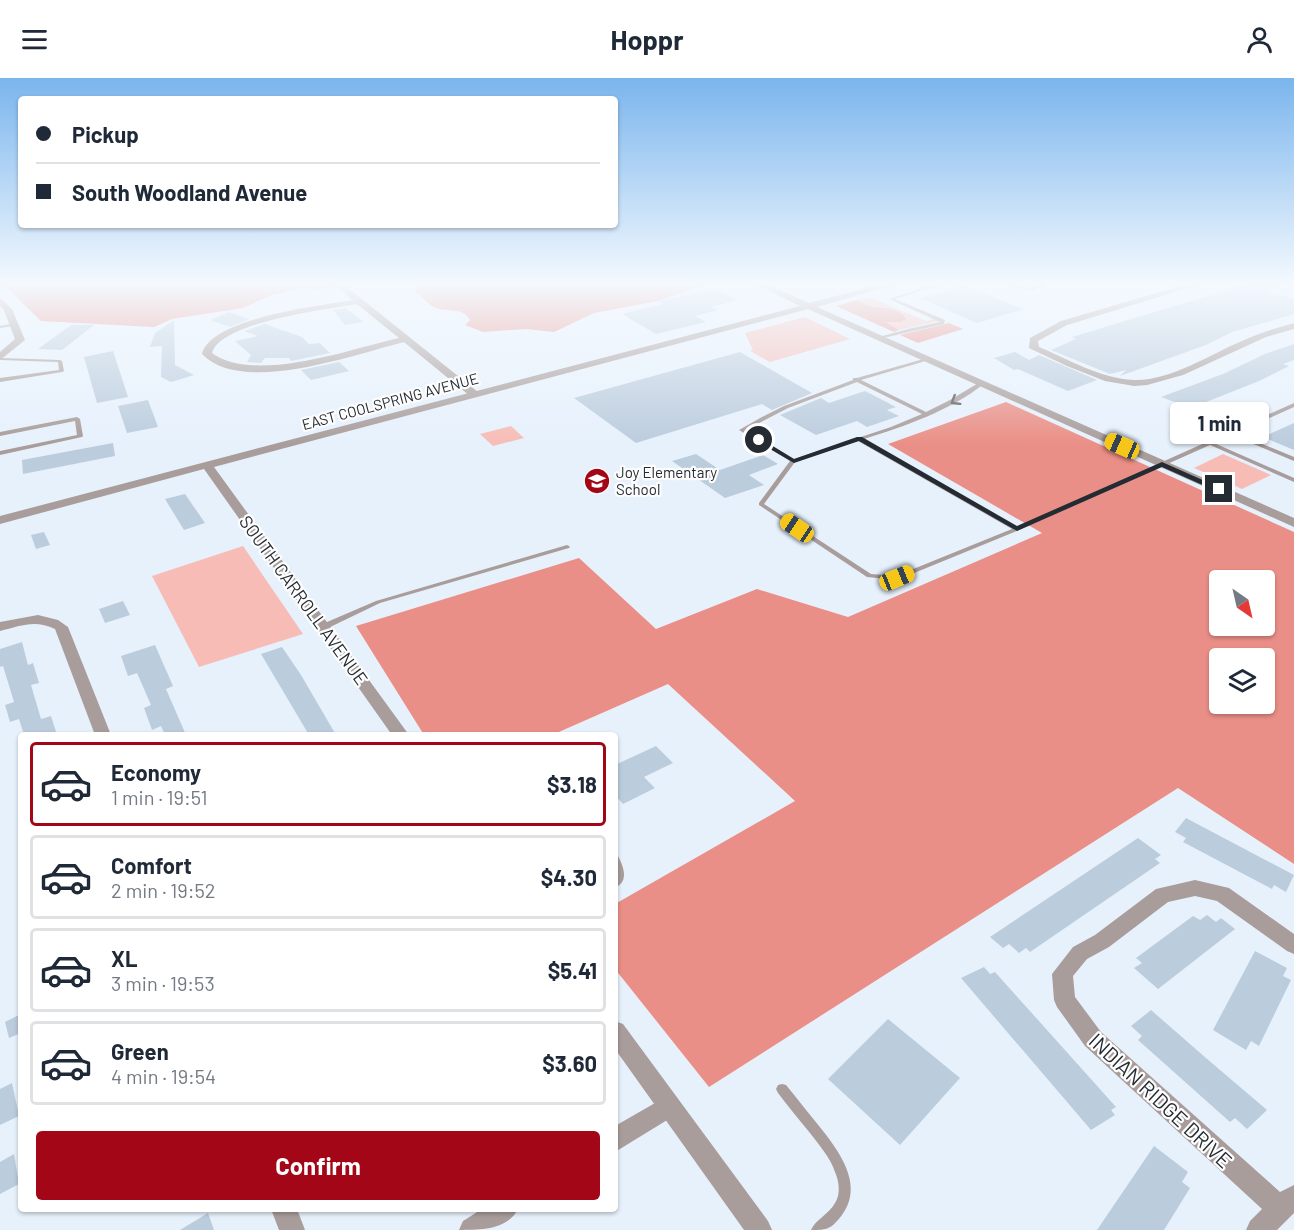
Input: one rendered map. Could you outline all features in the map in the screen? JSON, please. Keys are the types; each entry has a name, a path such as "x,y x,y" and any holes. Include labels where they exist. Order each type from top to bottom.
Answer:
{"street":[{"path":"0,358 20,340 19,338"},
{"path":"217,338 208,348 207,354 216,362 231,367 252,369 276,368 405,339 474,394"},
{"name":"EAST COOLSPRING AVENUE","path":"0,520 688,338"},
{"path":"1036,338 1032,340 1034,348 1112,380 1132,384 1146,383 1209,360 1257,338"},
{"path":"881,339 1294,523"},
{"name":"SOUTH CARROLL AVENUE","path":"207,465 399,732"},
{"path":"0,627 29,619 50,620 61,627 101,732"},
{"name":"INDIAN RIDGE DRIVE","path":"1259,1230 1287,1203 1093,1039 1065,1000 1062,974 1080,953 1102,941 1163,896 1195,888 1222,894 1294,945"},
{"path":"618,1034 759,1230"},
{"path":"618,1138 669,1106"},
{"path":"285,1212 292,1230"},
{"path":"472,1230 501,1212"}],"lane":[{"path":"0,358 60,361 62,371 0,380"},
{"path":"794,461 742,430 772,412 855,380 927,359"},
{"path":"855,380 927,415"},
{"path":"982,384 951,404 912,423 859,438 794,461 761,504 869,576 897,578 1017,529 1294,405"},
{"path":"0,434 77,418 80,436 0,453"},
{"path":"1232,433 1294,459"},
{"path":"859,438 1017,529"},
{"path":"1209,443 1294,480"},
{"path":"323,627 378,602 567,547"},
{"path":"782,1089 843,1169 846,1185 843,1201 836,1215 817,1230"}],"shaded area":[{"path":"747,338 850,339 770,362 750,351 753,350"},
{"path":"906,338 935,338 918,343"},
{"path":"1006,402 1294,532 1294,864 1178,788 709,1087 618,973 618,902 795,801 668,684 559,732 422,732 356,626 579,558 656,629 757,589 848,617 1042,533 888,444"},
{"path":"511,426 524,438 493,446 480,434"},
{"path":"1223,454 1271,475 1242,489 1194,468"},
{"path":"243,546 303,634 199,667 152,576"}],"building":[{"path":"53,338 78,338 62,350 38,349"},
{"path":"153,338 174,338 175,365 194,375 171,382 161,377 162,346 150,347"},
{"path":"250,338 303,338 309,344 320,343 330,353 291,361 289,358 265,358 261,363 247,362 251,355 235,341"},
{"path":"1074,338 1220,338 1120,376 1126,370 1110,374 1051,350 1076,339"},
{"path":"1294,344 1294,360 1283,364 1289,366 1259,381 1191,408 1161,397 1223,374 1265,354"},
{"path":"113,351 128,397 97,403 84,357"},
{"path":"740,352 812,393 772,410 762,404 636,443 574,398"},
{"path":"1015,352 1029,360 1039,355 1097,380 1068,391 1018,369 1014,370 994,358"},
{"path":"339,362 349,371 311,380 301,370"},
{"path":"865,391 896,407 887,410 899,416 867,427 857,421 816,435 780,415 821,398 829,403"},
{"path":"148,400 158,427 127,433 118,406"},
{"path":"1294,423 1294,450 1263,437"},
{"path":"113,443 115,456 23,474 22,460"},
{"path":"696,454 720,470 763,455 778,464 749,475 764,485 725,498 672,461"},
{"path":"185,494 205,523 184,530 165,499"},
{"path":"44,532 50,545 36,549 31,535"},
{"path":"123,601 130,615 105,623 99,609"},
{"path":"22,642 28,665 33,663 39,683 31,685 41,719 51,716 56,732 23,732 19,719 10,722 5,705 14,702 3,666 0,667 0,649"},
{"path":"155,645 173,686 166,689 185,732 164,732 161,726 152,730 144,708 151,705 137,673 128,676 121,656"},
{"path":"282,647 334,732 307,732 261,654"},
{"path":"656,746 673,763 644,777 655,788 623,804 618,798 618,764"},
{"path":"1186,818 1294,875 1286,892 1274,885 1272,889 1183,842 1186,838 1175,832"},
{"path":"1138,838 1161,855 1155,859 1160,863 1030,952 1026,948 1019,953 1009,944 1003,948 990,937"},
{"path":"1207,915 1216,922 1221,918 1235,929 1158,989 1134,968 1142,963 1136,958 1193,916 1200,920"},
{"path":"1255,951 1287,968 1283,976 1291,980 1259,1046 1251,1041 1246,1050 1213,1030"},
{"path":"984,967 990,974 995,972 1116,1107 1111,1110 1115,1115 1091,1130 961,978"},
{"path":"1151,1010 1267,1110 1247,1129 1235,1118 1230,1122 1138,1040 1142,1036 1131,1026"},
{"path":"18,1016 18,1034 9,1038 5,1022"},
{"path":"888,1019 960,1078 900,1145 828,1079"},
{"path":"12,1083 18,1116 0,1125 0,1089"},
{"path":"1154,1146 1188,1172 1182,1182 1190,1188 1164,1230 1097,1230"},
{"path":"14,1154 18,1185 0,1194 0,1162"},
{"path":"208,1213 214,1230 180,1230"}],"place":[{"name":"Joy Elementary School","path":"597,481"}],"route":[{"path":"759,440 794,461 859,438 1017,529 1162,464 1219,489"}]}
